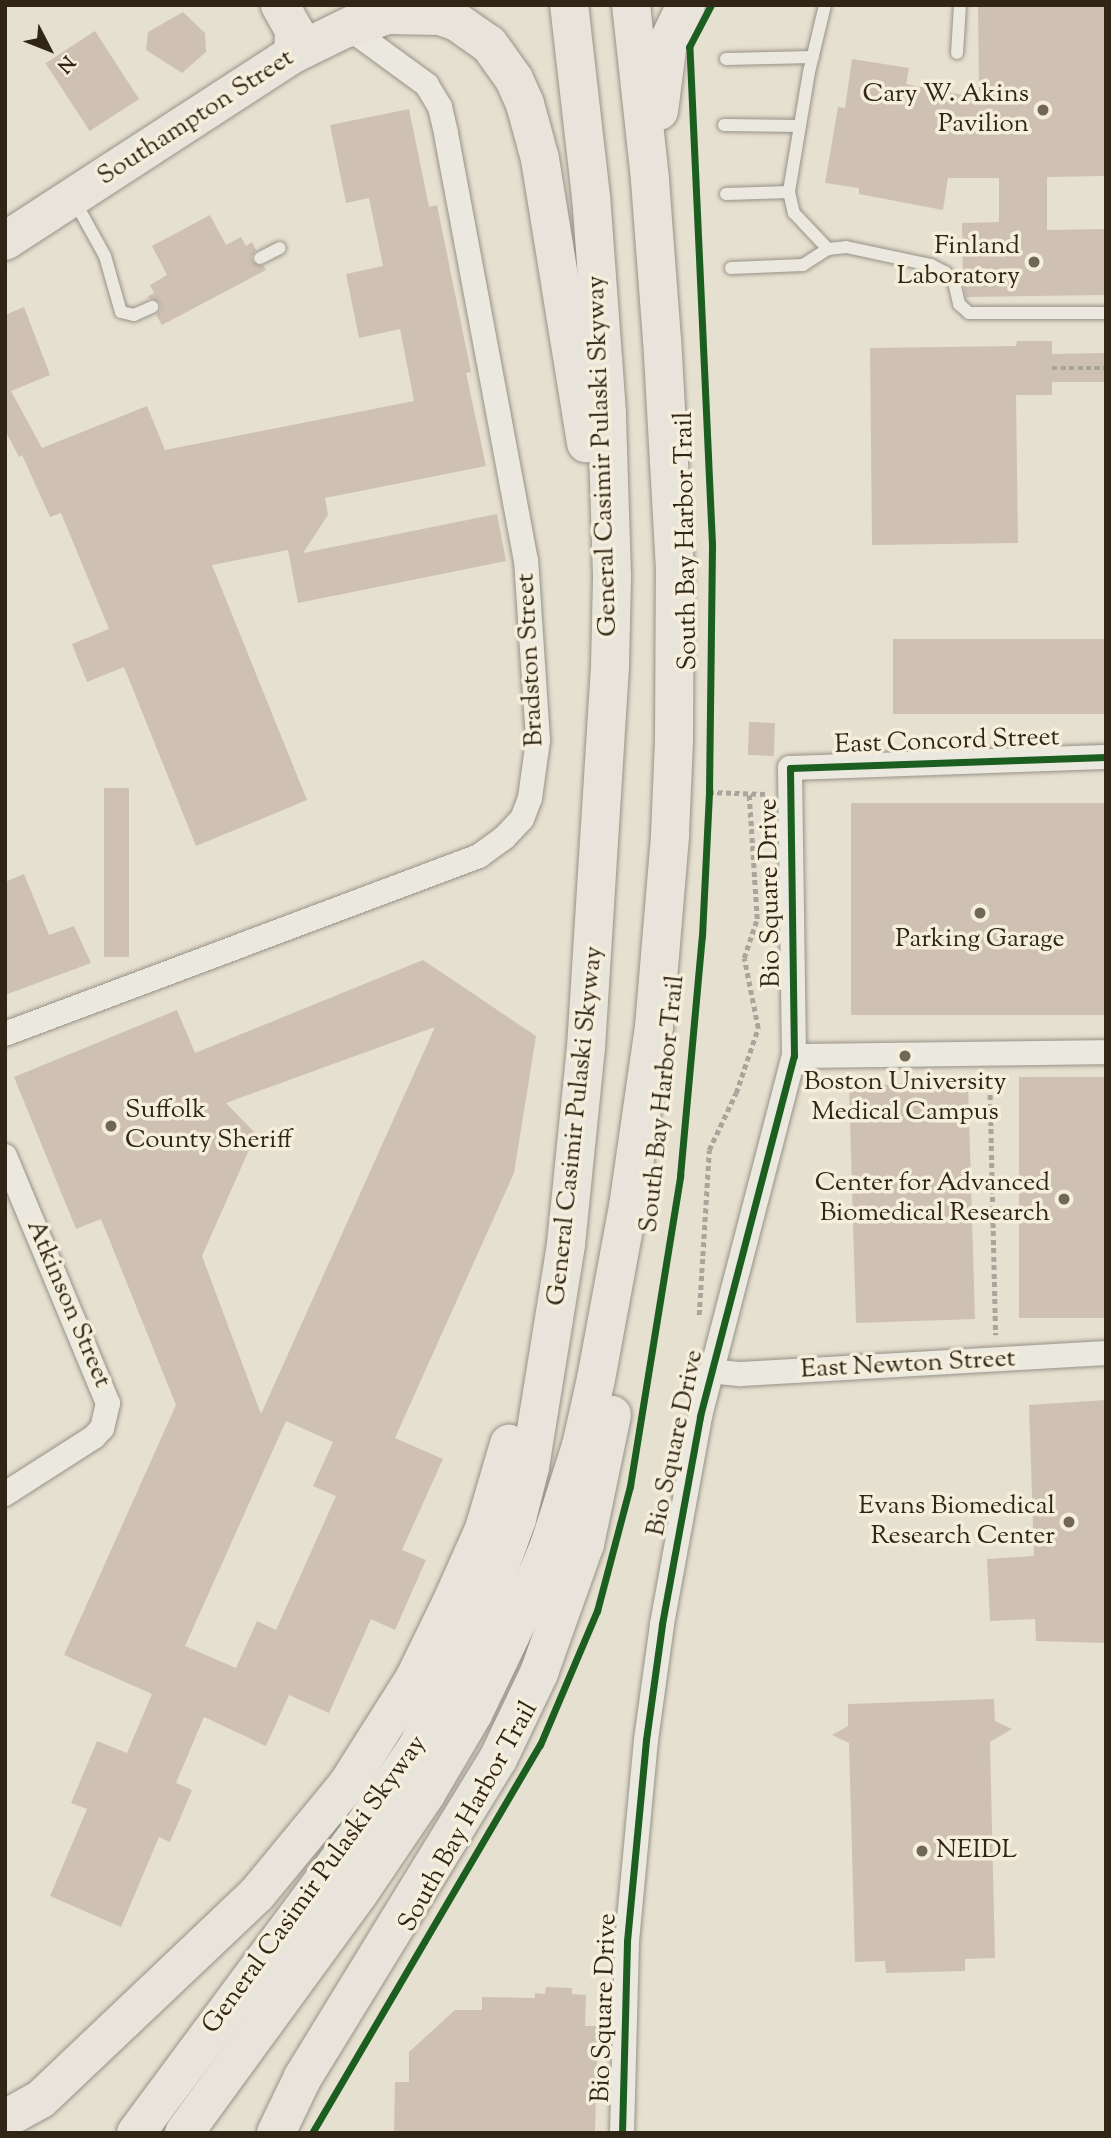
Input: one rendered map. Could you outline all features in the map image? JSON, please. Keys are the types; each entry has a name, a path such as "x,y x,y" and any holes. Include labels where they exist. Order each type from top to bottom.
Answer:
{"main road":[{"path":"280,5 294,30 293,54"},
{"name":"Southampton Street","path":"5,241 293,54 392,5"},
{"name":"General Casimir Pulaski Skyway","path":"136,2133 392,1786 417,1747 462,1663 517,1519 538,1428 566,1244 594,950 610,666 611,547 607,413 591,197 569,5"},
{"name":"General Casimir Pulaski Skyway","path":"184,2133 310,1961 452,1752 500,1661 536,1581 581,1446 628,1207 643,1114 670,835 676,647 672,518 650,179 631,5"},
{"path":"650,179 665,57 673,31 686,5"},
{"path":"349,28 388,15 440,16 457,22 482,38 514,79 525,104 540,159 583,431 611,547"},
{"path":"276,2133 303,2077 498,1759 555,1632 584,1544 610,1429 626,1320 628,1207"},
{"path":"5,2119 41,2099 257,1894 347,1785 414,1679 453,1600 488,1517 517,1417 554,1335"}],"street":[{"name":"Bradston Street","path":"5,1034 479,856 505,838 522,819 530,798 538,740 526,561 446,133 439,107 427,85 349,28"},
{"name":"East Concord Street","path":"790,768 1106,757"},
{"name":"Bio Square Drive","path":"622,2133 627,1941 646,1740 662,1624 710,1371 794,1056 790,768"},
{"path":"794,1056 1106,1052"},
{"name":"Atkinson Street","path":"5,1156 105,1391 106,1415 102,1428 94,1437 5,1494"},
{"name":"East Newton Street","path":"710,1371 741,1374 1106,1353"}],"lane":[{"path":"825,5 789,192 794,213 828,249"},
{"path":"957,53 960,5"},
{"path":"726,59 813,57"},
{"path":"724,125 800,126"},
{"path":"726,194 789,192"},
{"path":"72,197 105,256 121,312 134,315 152,307"},
{"path":"731,268 803,265 828,249 846,247 931,265 945,272 954,282 959,304 969,313 1106,313"},
{"path":"260,258 280,248"}],"path":[{"path":"1052,368 1106,368"},
{"path":"708,805 709,778"},
{"path":"709,792 771,794"},
{"path":"699,1322 709,1150 736,1093 758,1028 744,958 757,919 749,794"},
{"path":"989,1073 996,1337"}],"building":[{"path":"978,5 1105,5 1106,176 1047,177 1047,230 1104,229 1104,295 966,297 963,282 962,223 999,222 999,178 948,178 943,210 859,194 859,188 825,183 838,107 845,108 852,59 909,68 906,84 979,98"},
{"path":"183,12 205,33 206,52 182,73 146,50 148,32"},
{"path":"95,31 139,99 90,131 46,63"},
{"path":"409,109 429,207 437,205 471,372 466,373 486,466 325,498 328,515 303,553 497,514 506,561 298,603 288,550 212,565 307,800 196,846 124,667 87,682 72,644 109,629 61,513 50,517 22,455 19,457 5,430 5,315 24,307 50,375 11,391 42,448 147,406 165,450 414,401 400,329 359,338 346,274 383,266 369,198 346,203 330,125"},
{"path":"210,215 226,245 241,237 246,246 252,242 256,250 251,257 253,262 264,266 266,270 162,325 156,315 161,309 160,303 147,297 154,293 150,285 167,275 152,246"},
{"path":"1017,341 1052,341 1052,354 1106,353 1106,382 1052,382 1052,395 1016,395 1018,543 872,545 870,348 1016,346"},
{"path":"893,639 1106,639 1106,714 893,714"},
{"path":"749,722 775,723 774,756 748,755"},
{"path":"104,788 129,788 129,957 104,957"},
{"name":"Parking Garage","path":"851,803 1106,803 1106,1015 851,1015"},
{"path":"24,874 49,935 74,926 91,963 5,995 5,882"},
{"path":"423,960 536,1036 514,1173 395,1438 443,1459 402,1550 426,1560 395,1630 371,1619 329,1713 289,1695 266,1746 204,1717 176,1783 192,1790 170,1842 159,1837 121,1927 50,1896 87,1809 71,1803 97,1741 127,1753 152,1694 64,1655 176,1405 101,1219 76,1229 14,1077 177,1010 195,1053","holes":["435,1027 261,1414 202,1256 256,1134 226,1103","286,1421 333,1442 313,1486 336,1496 276,1630 257,1621 236,1668 185,1646"]},
{"name":"Center for Advanced Biomedical Research","path":"1019,1077 1106,1077 1106,1318 1019,1318"},
{"path":"927,1082 968,1083 975,1319 856,1323 849,1087"},
{"name":"Evans Biomedical Research Center","path":"1106,1400 1106,1643 1036,1641 1035,1619 990,1621 987,1559 1034,1556 1029,1405"},
{"name":"NEIDL","path":"994,1699 995,1721 1012,1729 990,1742 995,1958 965,1959 965,1971 886,1973 885,1961 855,1962 849,1743 832,1735 848,1726 848,1704"},
{"path":"546,1987 572,1988 572,1994 586,1995 585,2026 598,2026 595,2133 394,2133 395,2082 409,2082 409,2052 455,2010 482,2010 482,1997 535,1998 535,1993 545,1994"}],"cycle path":[{"name":"South Bay Harbor Trail","path":"312,2133 540,1745 597,1611 630,1486 680,1176 702,936 709,792 712,544 689,47 711,5"},
{"path":"622,2133 627,1941 646,1740 662,1624 700,1416 794,1056 790,768 1106,757"}],"place":[{"name":"Cary W. Akins Pavilion","path":"1043,110"},
{"name":"Finland Laboratory","path":"1034,262"},
{"name":"Parking Garage","path":"980,913"},
{"name":"Boston University Medical Campus","path":"905,1056"},
{"name":"Suffolk County Sheriff","path":"111,1126"},
{"name":"Center for Advanced Biomedical Research","path":"1064,1199"},
{"name":"Evans Biomedical Research Center","path":"1069,1522"},
{"name":"NEIDL","path":"922,1851"}]}
